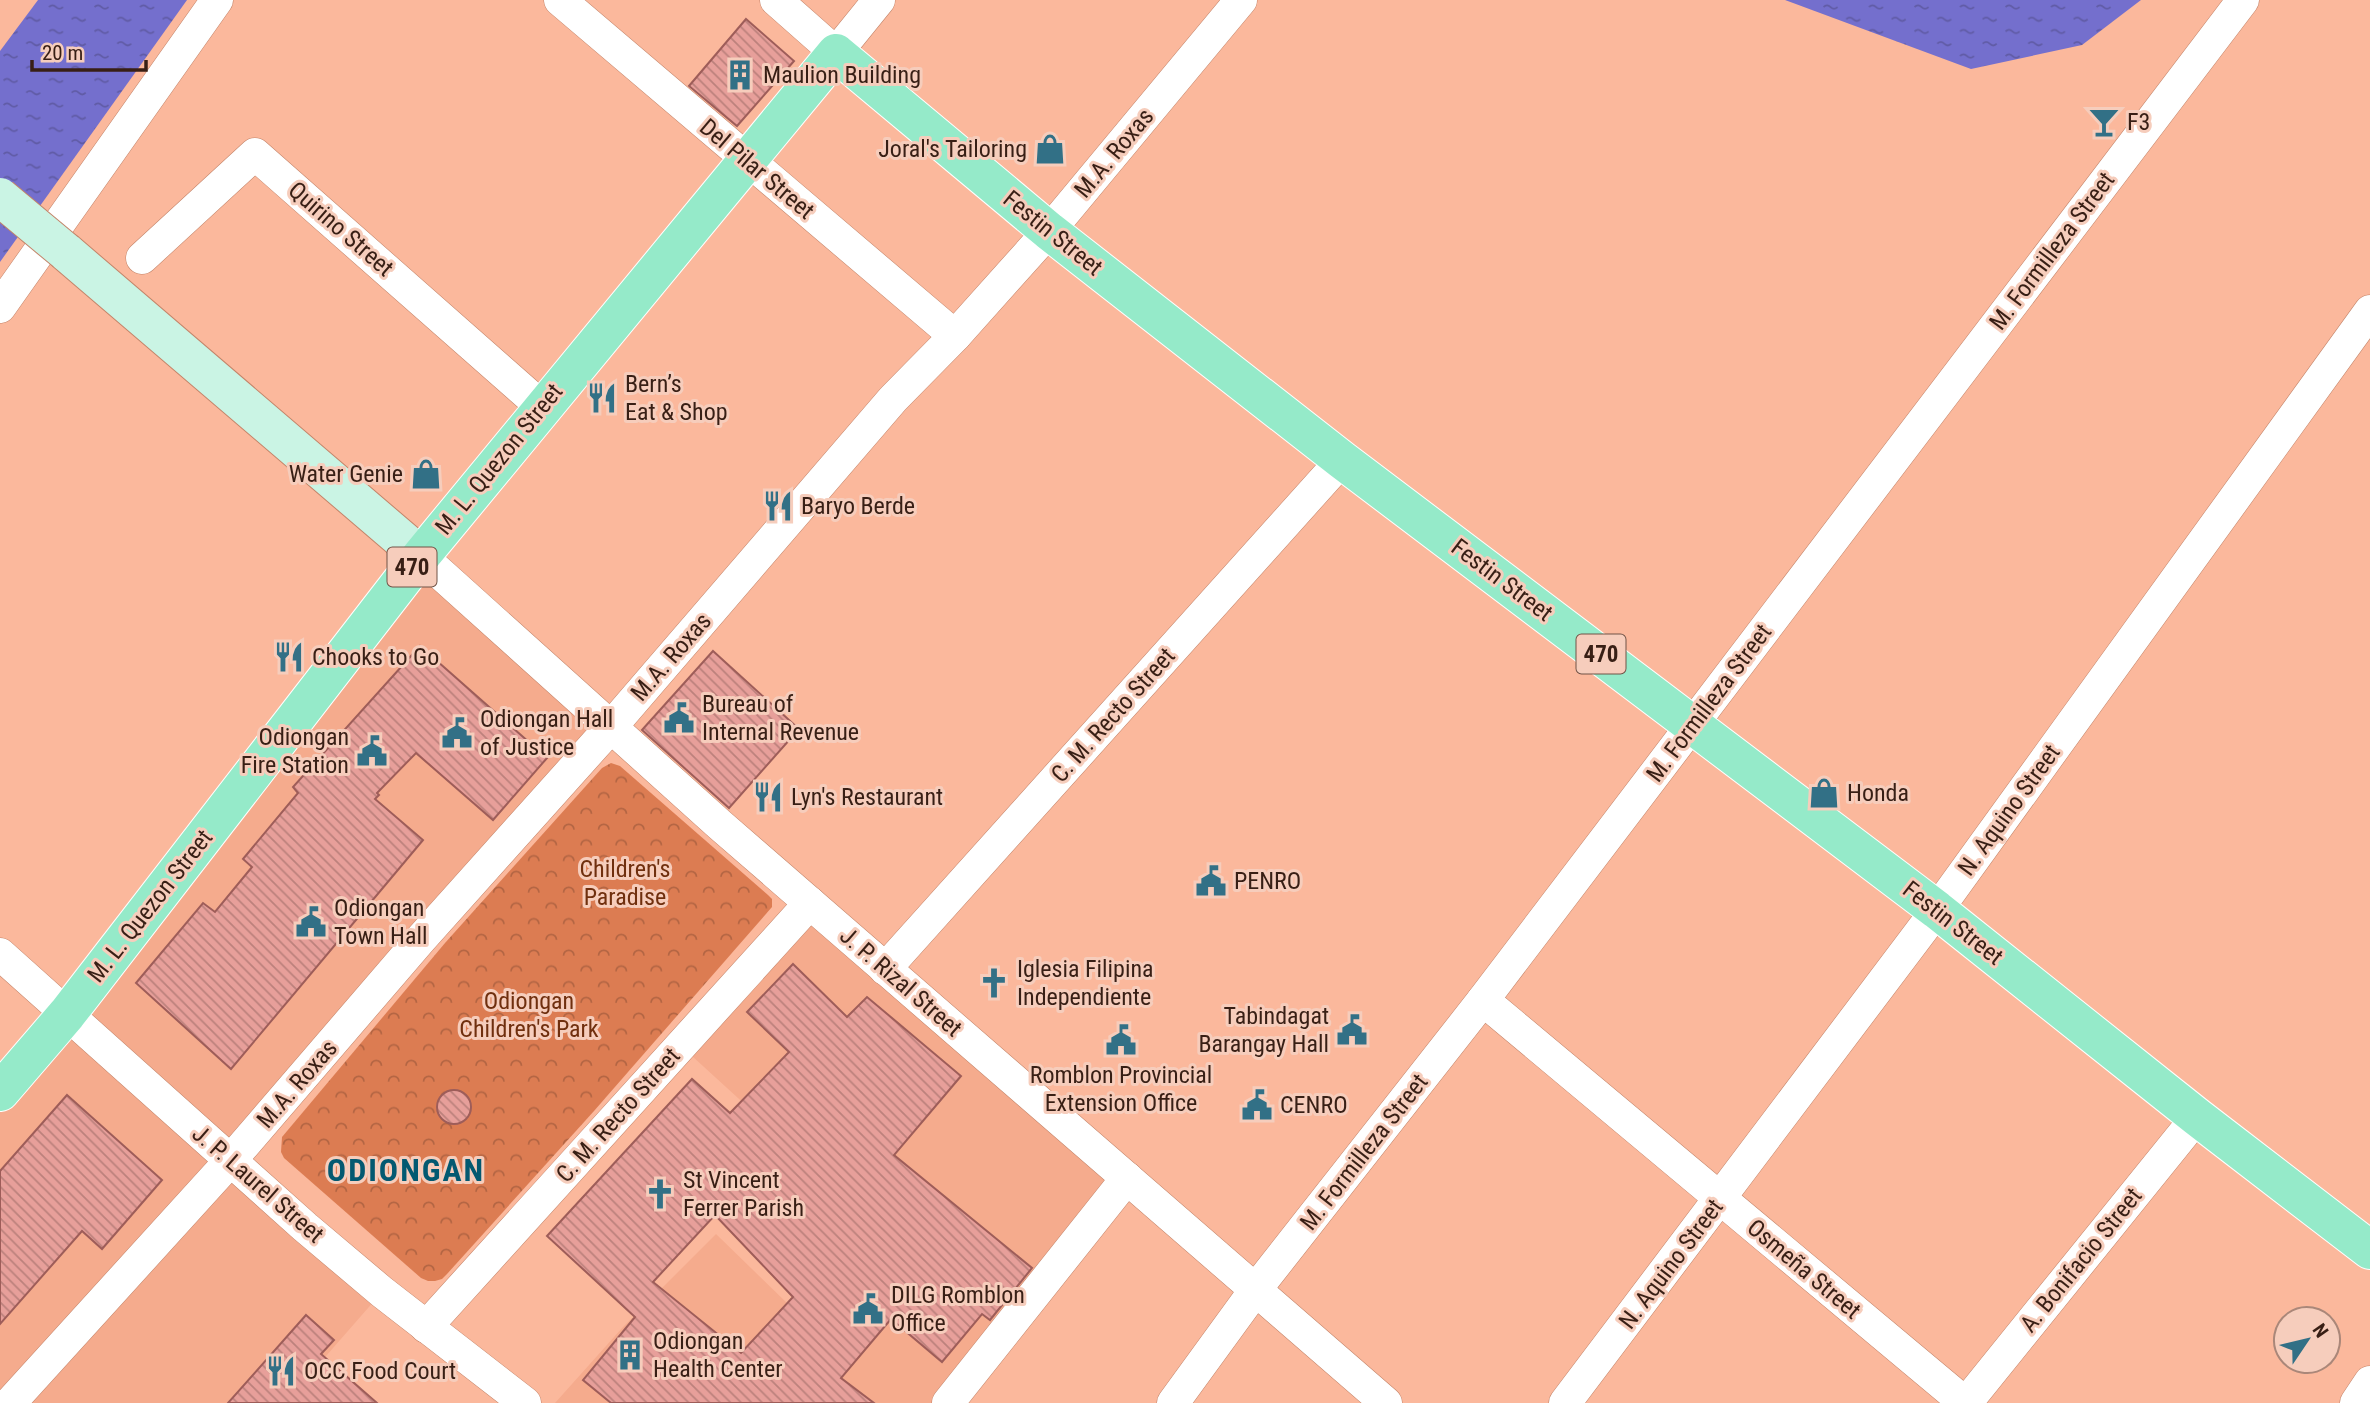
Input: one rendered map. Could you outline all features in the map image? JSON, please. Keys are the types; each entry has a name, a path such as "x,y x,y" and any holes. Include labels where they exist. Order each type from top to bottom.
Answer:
{"main road":[{"name":"M. L. Quezon Street","path":"0,1091 67,1014 421,556 541,407 748,162 836,53"},
{"name":"Festin Street","path":"836,53 1049,232 1342,460 1937,910 2197,1117 2370,1250"}],"street":[{"path":"0,307 217,0"},
{"name":"Del Pilar Street","path":"560,0 955,337"},
{"name":"Festin Street","path":"776,0 836,53"},
{"name":"M. L. Quezon Street","path":"836,53 879,0"},
{"name":"M.A. Roxas","path":"10,1403 230,1161 420,940 610,728 893,399 955,337 1049,232 1241,0"},
{"name":"M. Formilleza Street","path":"1173,1403 1256,1289 1483,1000 2243,0"},
{"name":"Quirino Street","path":"142,258 255,154 541,407"},
{"path":"0,197 421,556"},
{"name":"N. Aquino Street","path":"1565,1403 1937,910 2370,311"},
{"name":"C. M. Recto Street","path":"885,969 1342,460"},
{"name":"J. P. Rizal Street","path":"421,556 610,728 810,904 1386,1403"},
{"name":"C. M. Recto Street","path":"426,1327 810,904"},
{"name":"J. P. Laurel Street","path":"0,954 230,1161 382,1292 525,1403"},
{"name":"Osmeña Street","path":"1483,1000 1966,1403"},
{"name":"A. Bonifacio Street","path":"1966,1403 2197,1117"},
{"path":"948,1403 1127,1178"},
{"path":"2356,1403 2370,1382"}],"shaded area":[{"path":"421,556 610,728 231,1161 382,1292 285,1403 0,1403 0,1092"},
{"path":"810,903 1127,1178 948,1403 555,1403 623,1327 716,1234 789,1305 816,1282 783,1139 681,1046"}],"green space":[{"name":"Odiongan Children's Park","path":"611,763 620,766 768,895 772,899 772,907 447,1274 442,1279 428,1281 421,1278 284,1158 281,1152 282,1137 445,943 602,768"}],"water":[{"path":"38,0 187,0 0,262 0,51"},
{"path":"1785,0 2141,0 2082,45 1971,69"}],"building":[{"name":"Maulion Building","path":"746,19 794,61 737,126 689,86"},
{"path":"420,646 547,758 493,820 416,753 377,793 379,795 375,799 423,840 231,1069 136,983 203,903 215,912 252,867 243,859 298,793 293,787"},
{"path":"713,651 799,729 729,808 642,730"},
{"path":"793,964 847,1017 867,997 961,1076 894,1155 1032,1268 990,1320 982,1314 942,1362 891,1319 841,1378 874,1403 611,1403 583,1380 635,1317 547,1236 692,1079 730,1113 789,1052 747,1012","holes":["715,1215 793,1297 741,1353 653,1282"]},
{"path":"454,1090 466,1095 471,1107 466,1119 454,1124 442,1119 437,1107 442,1095"},
{"path":"67,1095 162,1180 102,1249 82,1231 0,1324 0,1171"},
{"name":"OCC Food Court","path":"306,1315 334,1340 321,1354 377,1403 228,1403"}],"place":[{"name":"Maulion Building","path":"740,75"},
{"name":"F3","path":"2104,122"},
{"name":"Joral's Tailoring","path":"1050,149"},
{"name":"Bern’s Eat & Shop","path":"602,398"},
{"name":"Water Genie","path":"426,474"},
{"name":"Baryo Berde","path":"778,506"},
{"name":"Chooks to Go","path":"289,657"},
{"name":"Bureau of Internal Revenue","path":"679,718"},
{"name":"Odiongan Hall of Justice","path":"457,733"},
{"name":"Odiongan Fire Station","path":"372,751"},
{"name":"Honda","path":"1824,793"},
{"name":"Lyn's Restaurant","path":"768,797"},
{"name":"PENRO","path":"1211,881"},
{"name":"Odiongan Town Hall","path":"311,922"},
{"name":"Iglesia Filipina Independiente","path":"994,983"},
{"name":"Tabindagat Barangay Hall","path":"1352,1030"},
{"name":"Romblon Provincial Extension Office","path":"1121,1040"},
{"name":"CENRO","path":"1257,1105"},
{"name":"St Vincent Ferrer Parish","path":"660,1194"},
{"name":"DILG Romblon Office","path":"868,1309"},
{"name":"Odiongan Health Center","path":"630,1355"},
{"name":"OCC Food Court","path":"281,1371"}],"district":[{"name":"ODIONGAN","path":"406,1170"}],"park label":[{"name":"Children's Paradise","path":"625,883"}]}
